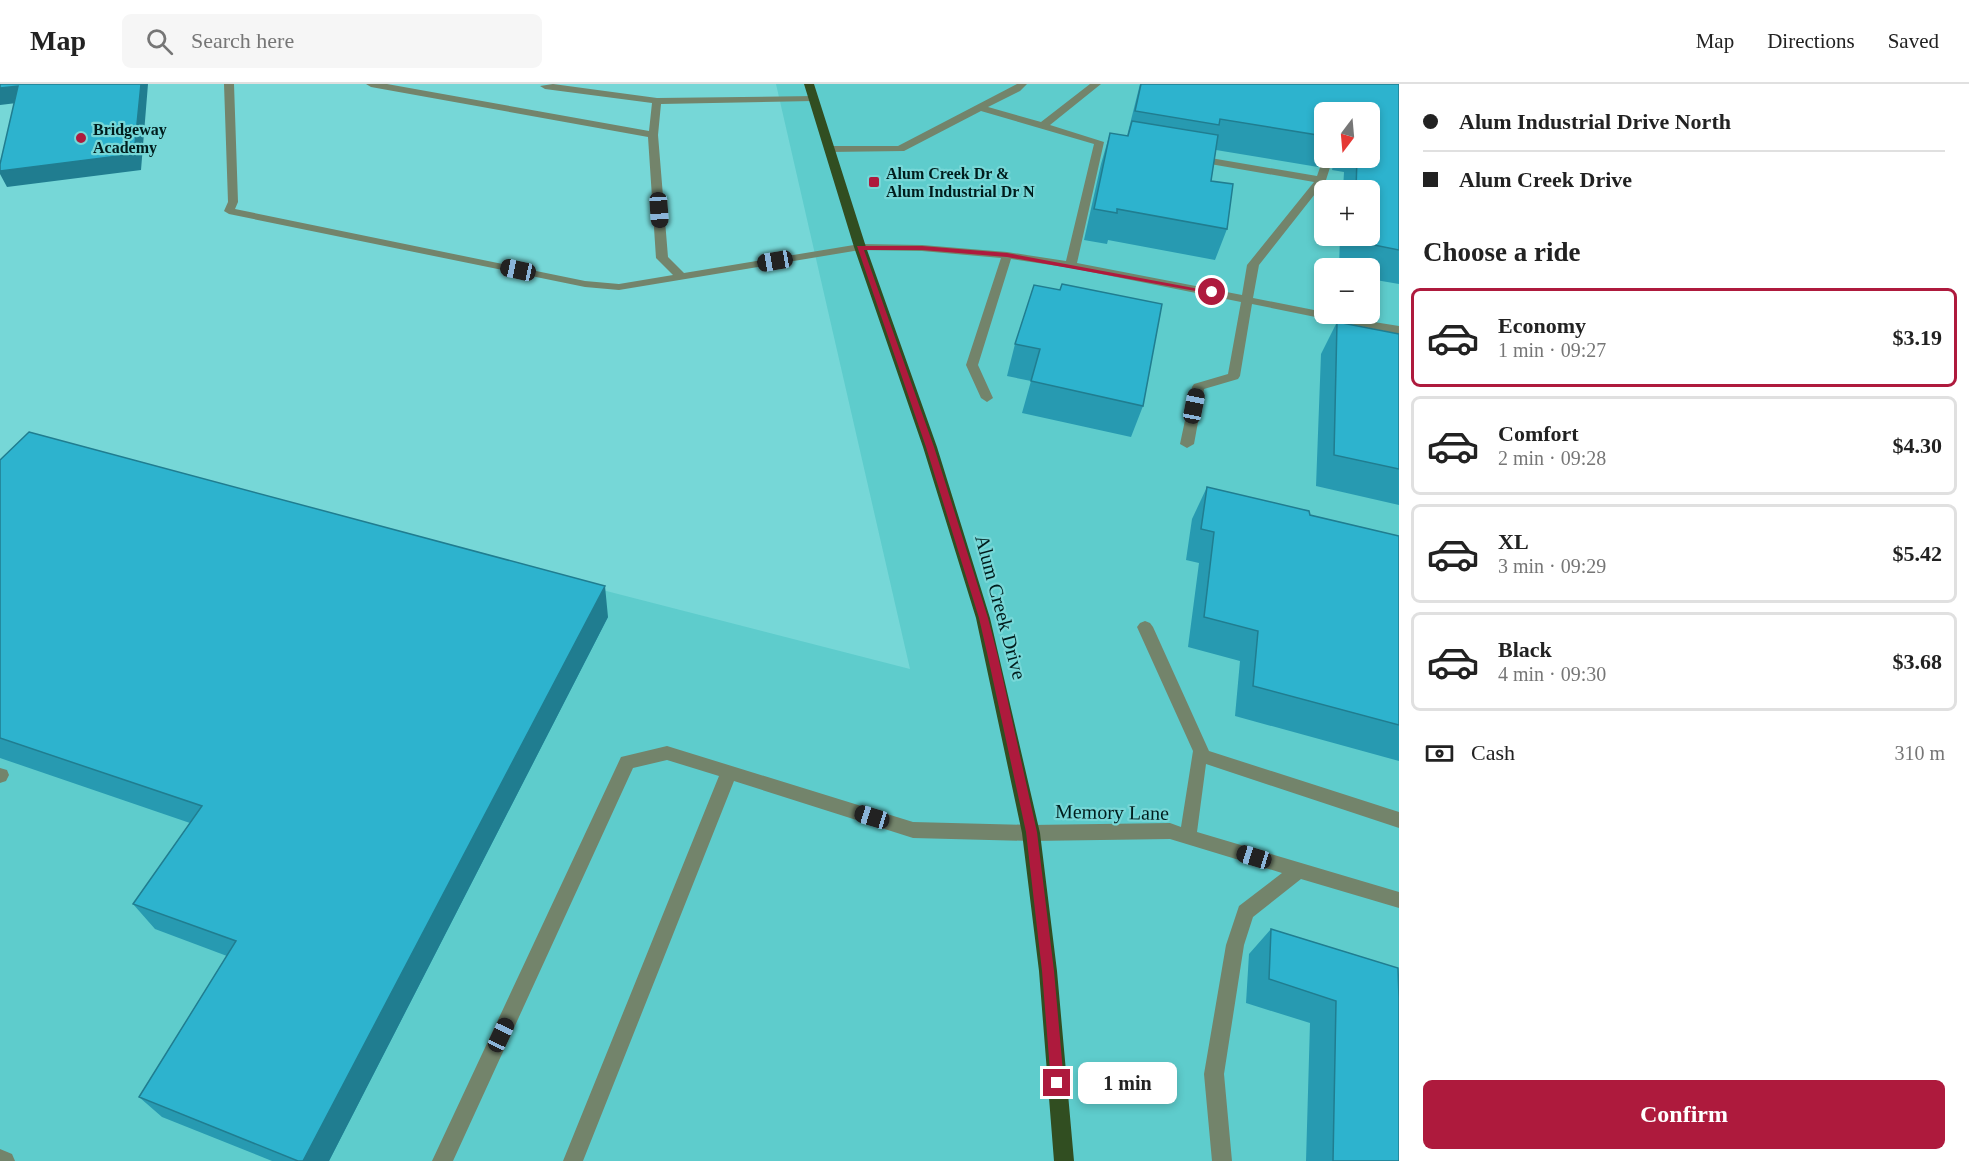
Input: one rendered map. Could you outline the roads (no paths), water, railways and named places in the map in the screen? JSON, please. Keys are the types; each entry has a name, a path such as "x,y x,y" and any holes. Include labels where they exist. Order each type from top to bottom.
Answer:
{"main road":[{"name":"Alum Creek Drive","path":"809,84 860,248 930,447 983,618 1031,832 1048,971 1064,1161"}],"street":[{"path":"229,84 233,202 229,211 585,284 619,287 860,248 922,248 1007,255 1071,265 1399,330"},
{"path":"371,84 653,135"},
{"path":"531,84 657,102 813,98"},
{"path":"829,149 900,149 1017,89 1022,84"},
{"path":"1042,126 1096,84"},
{"path":"657,102 653,135 662,258 682,277"},
{"path":"980,108 1111,144"},
{"path":"1071,265 1099,142"},
{"path":"1181,156 1321,180 1325,168"},
{"path":"1187,444 1198,387 1234,376 1253,264 1314,189"},
{"path":"987,398 972,365 1007,255"},
{"path":"1145,627 1203,756"},
{"name":"Memory Lane","path":"442,1161 627,762 667,753 913,830 1170,831 1399,900"},
{"path":"1188,837 1199,755 1399,820"},
{"path":"573,1161 729,772"},
{"path":"1222,1161 1214,1074 1235,945 1245,912 1299,870"},
{"path":"0,1159 5,1161"}],"place":[{"name":"Bridgeway Academy","path":"81,138"},
{"name":"Alum Creek Dr & Alum Industrial Dr N","path":"874,182"}]}
